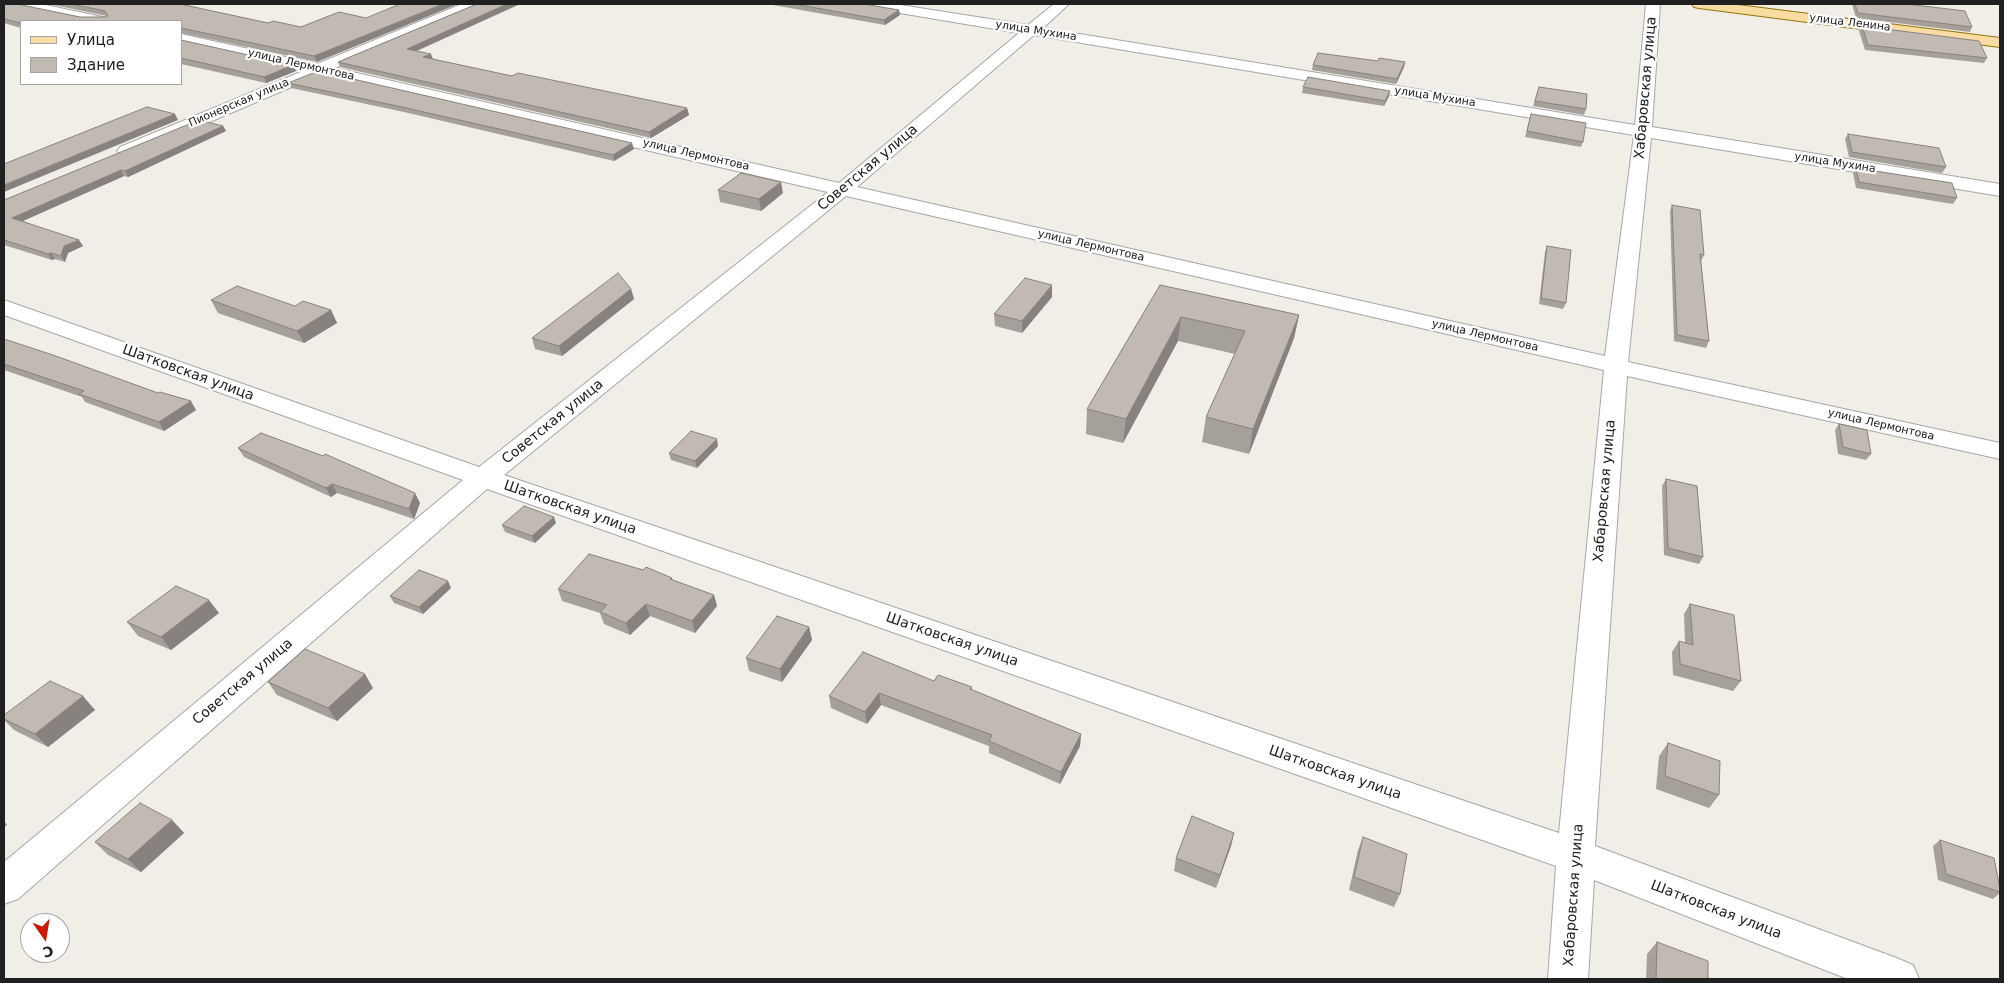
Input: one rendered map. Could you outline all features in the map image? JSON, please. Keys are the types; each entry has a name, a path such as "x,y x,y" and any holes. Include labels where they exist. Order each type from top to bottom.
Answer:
{"main road":[{"name":"улица Ленина","path":"1699,4 2000,43"}],"street":[{"path":"22,4 97,20"},
{"name":"Пионерская улица","path":"113,156 474,4"},
{"name":"улица Мухина","path":"870,4 2000,190"},
{"name":"Советская улица","path":"4,886 483,478 844,189 1062,4"},
{"name":"Хабаровская улица","path":"1568,979 1576,856 1616,366 1644,131 1653,4"},
{"name":"улица Лермонтова","path":"182,38 1616,366 2000,451"},
{"name":"Шатковская улица","path":"4,307 483,478 1576,856 1899,979"}],"building":[{"path":"4,4 17,4 80,17 106,17 108,16 105,11 71,4 180,4 268,23 273,21 301,27 339,12 366,18 400,4 443,4 314,56 182,28 182,20 20,20 20,23 4,19"},
{"path":"477,4 507,4 407,49 431,54 423,57 512,76 518,73 687,108 649,132 338,62"},
{"path":"794,4 864,4 899,10 884,20"},
{"path":"1855,4 1907,4 1965,11 1972,27 1858,13"},
{"path":"1862,26 1979,41 1987,58 1868,45"},
{"path":"182,40 293,65 264,77 182,58"},
{"path":"1318,53 1378,61 1379,58 1405,62 1397,79 1313,65"},
{"path":"318,71 632,143 613,155 288,83"},
{"path":"1308,77 1390,91 1385,101 1303,87"},
{"path":"1539,87 1587,94 1586,109 1535,101"},
{"path":"147,107 175,114 4,185 4,164"},
{"path":"1531,114 1586,123 1583,142 1527,131"},
{"path":"199,120 223,126 125,171 121,170 12,218 79,240 64,246 61,256 48,254 4,240 4,200"},
{"path":"1848,134 1939,148 1946,167 1852,152"},
{"path":"1856,168 1952,183 1957,198 1859,182"},
{"path":"741,173 781,182 759,199 718,190"},
{"path":"1672,205 1700,210 1704,255 1700,254 1709,341 1677,335"},
{"path":"1547,246 1571,250 1566,303 1541,298"},
{"path":"618,273 631,289 559,346 532,338"},
{"path":"1025,278 1052,285 1022,321 994,314"},
{"path":"1160,285 1299,315 1253,429 1206,417 1245,331 1181,317 1126,419 1087,409"},
{"path":"237,286 295,306 303,301 331,310 297,331 211,300"},
{"path":"4,339 158,393 191,401 159,422 79,394 84,391 4,364"},
{"path":"1839,424 1867,430 1871,454 1843,447"},
{"path":"691,431 717,439 695,461 669,453"},
{"path":"261,433 323,456 325,454 415,493 409,509 332,484 326,488 238,448"},
{"path":"1666,479 1697,486 1703,557 1668,548"},
{"path":"524,506 554,517 532,536 502,525"},
{"path":"589,554 643,570 646,567 672,578 670,579 714,595 692,621 646,604 626,623 600,612 607,605 558,589"},
{"path":"419,570 448,581 419,607 390,596"},
{"path":"176,586 209,600 161,637 127,622"},
{"path":"1690,604 1734,615 1741,681 1680,664 1679,641 1693,645"},
{"path":"777,616 809,627 780,669 746,658"},
{"path":"305,649 365,674 328,708 268,682"},
{"path":"863,652 934,681 938,675 972,687 970,689 1081,734 1061,772 989,741 992,735 879,693 865,712 829,696"},
{"path":"50,681 83,696 35,734 4,719 4,715"},
{"path":"1668,743 1720,761 1719,795 1665,776"},
{"path":"140,803 172,820 128,859 95,842"},
{"path":"1192,816 1234,833 1220,875 1176,858"},
{"path":"1363,837 1407,854 1400,894 1354,877"},
{"path":"1940,840 1994,858 2000,892 1946,874"},
{"path":"1657,942 1708,961 1708,979 1656,979"}]}
